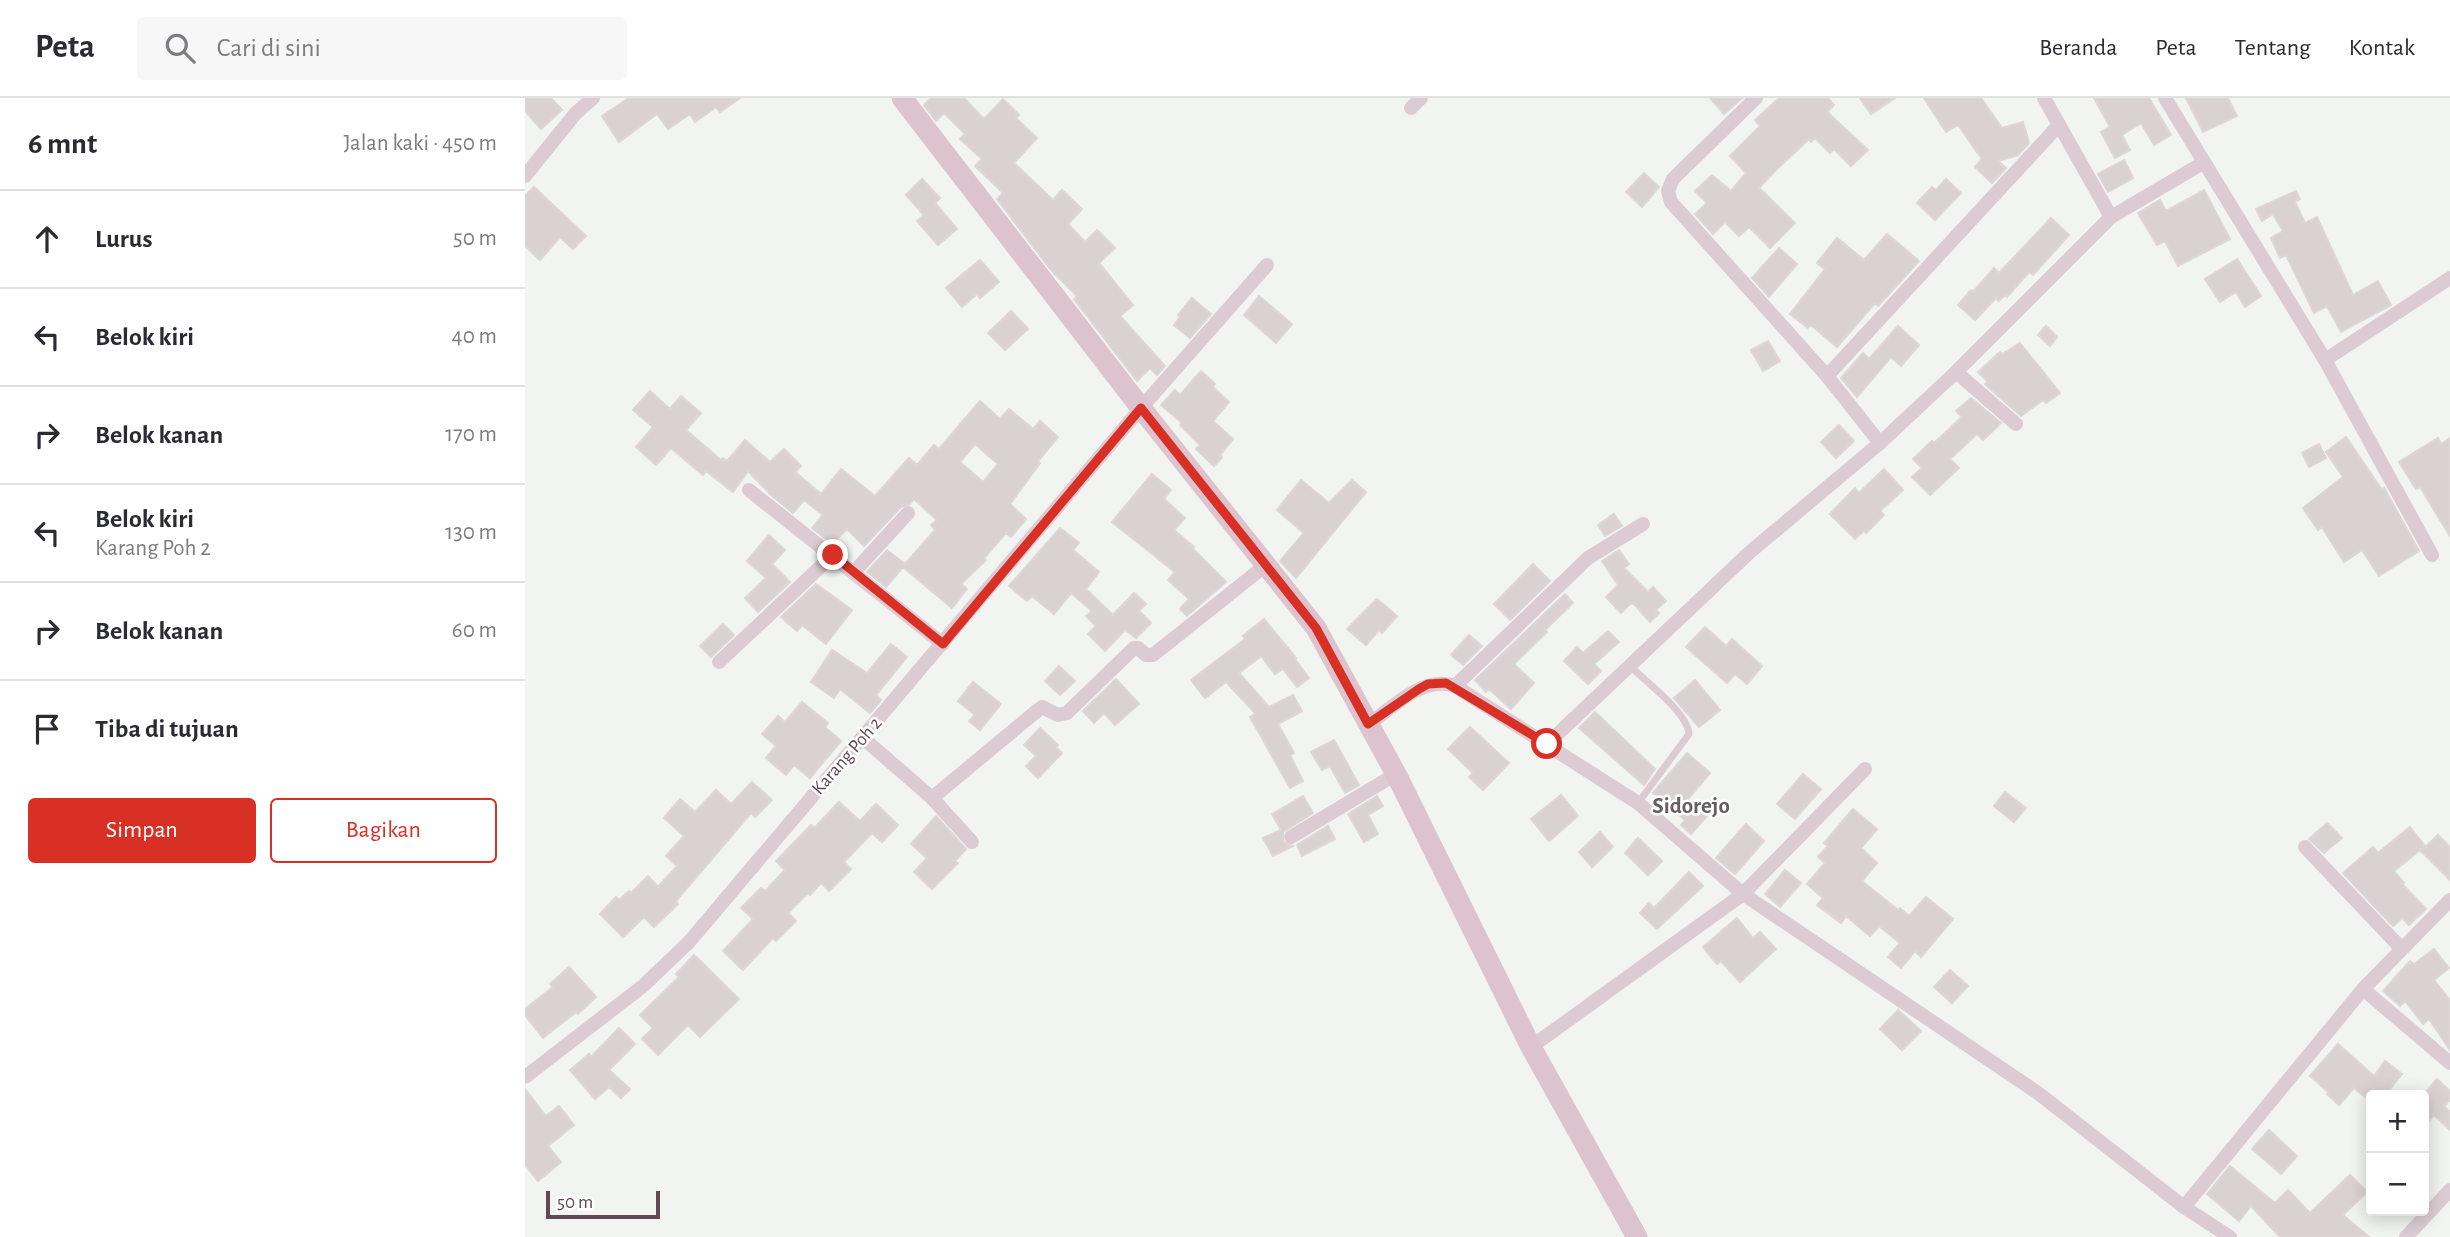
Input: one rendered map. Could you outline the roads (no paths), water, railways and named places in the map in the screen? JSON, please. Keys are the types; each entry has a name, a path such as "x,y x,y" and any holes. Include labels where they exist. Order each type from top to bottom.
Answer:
{"main road":[{"path":"902,98 1141,408 1316,628 1396,774 1531,1047 1637,1237"}],"street":[{"path":"525,176 575,114 593,98"},
{"path":"1756,98 1673,179 1668,191 1671,202 1827,376 1879,443"},
{"path":"2044,98 2111,217"},
{"path":"2165,98 2325,360 2432,555"},
{"path":"1827,376 2059,125"},
{"path":"1547,744 1750,552 1879,443 1956,372 2111,217 2203,163"},
{"name":"Karang Poh 2","path":"525,1077 643,986 689,942 1141,408 1267,265"},
{"path":"2325,360 2450,278"},
{"path":"1956,372 2016,424"},
{"path":"749,490 943,644"},
{"path":"854,572 908,513"},
{"path":"1454,686 1588,558 1643,524"},
{"path":"719,662 833,555"},
{"path":"932,798 1038,710 1042,708 1058,715 1067,713 1134,648 1146,655 1153,655 1266,565"},
{"path":"1368,724 1428,684 1446,683 1454,686 1638,803 1743,894 2038,1093 2184,1206 2230,1237"},
{"path":"863,738 932,798 972,842"},
{"path":"1531,1047 1743,894 1865,769"},
{"path":"1291,837 1396,774"},
{"path":"2305,847 2401,948"},
{"path":"2184,1206 2363,989 2450,900"},
{"path":"2363,989 2450,1063"},
{"path":"2406,1237 2450,1190"}],"lane":[{"path":"1629,666 1689,726 1689,734 1638,803"}],"district":[{"name":"Sidorejo","path":"1691,806"}]}
